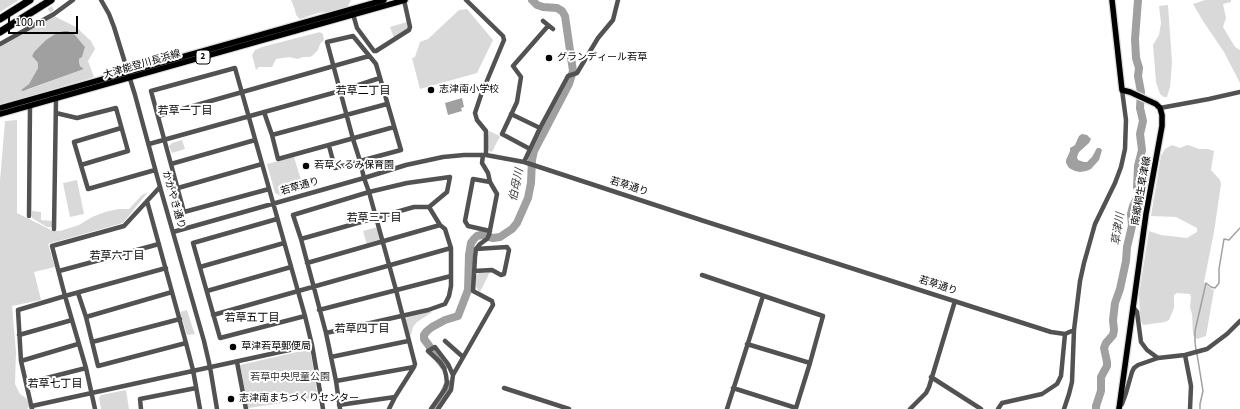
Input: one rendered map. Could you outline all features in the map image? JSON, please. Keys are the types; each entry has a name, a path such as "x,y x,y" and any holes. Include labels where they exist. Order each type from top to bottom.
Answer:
{"highway":[{"path":"0,18 30,0"},
{"path":"0,32 51,0"}],"main road":[{"name":"大津能登川長浜線","path":"0,108 384,0"},
{"name":"大津能登川長浜線","path":"0,114 404,0"},
{"path":"1112,0 1122,90 1130,92 1160,108"},
{"name":"南郷桐生草津線","path":"1119,409 1146,214 1162,126 1162,115 1160,108"}],"street":[{"path":"0,44 54,14 73,0"},
{"name":"かがやき通り","path":"101,0 114,27 130,78 204,341 217,409"},
{"path":"353,14 356,28 374,51 376,51 409,30 410,27 404,0"},
{"path":"438,409 452,390 453,375 492,305 492,301 473,290 476,249 489,235 497,194 482,163 486,131 477,120 476,113 481,95 504,40 503,36 466,0"},
{"path":"526,163 530,149 540,128 568,76 577,73 598,38 613,20 618,0"},
{"path":"530,149 502,135 517,102 521,77 512,66 550,28 543,21"},
{"path":"328,146 335,168 360,161 401,150 376,64 353,36 327,42 333,67 360,161 364,178 369,192 396,290 415,364 389,409"},
{"path":"158,116 369,56"},
{"path":"268,189 184,212 151,91 235,68 305,316 312,345 323,409"},
{"path":"148,144 340,91 380,78"},
{"path":"1064,409 1070,394 1072,382 1074,330 1080,281 1084,263 1096,224 1115,183 1126,149 1126,120 1122,90"},
{"path":"1160,108 1240,92"},
{"path":"54,229 56,99"},
{"path":"272,135 387,104"},
{"path":"29,216 30,106"},
{"path":"56,113 77,118 116,108 128,151 81,165"},
{"path":"264,112 278,158 328,146 394,127"},
{"path":"511,114 540,128"},
{"path":"121,128 74,142 88,189 155,170"},
{"path":"171,164 255,140"},
{"name":"若草通り","path":"173,232 406,165 443,157 484,155 534,165 1051,332 1065,334"},
{"path":"178,188 262,164"},
{"path":"301,239 414,207 429,207 447,192 450,177 407,183 369,192 293,214 326,333 336,381 339,407 395,397"},
{"path":"489,235 468,226 465,221 473,179 490,182"},
{"path":"95,409 86,368 78,344 60,271 52,246 124,226 160,187"},
{"path":"147,201 193,370 200,409"},
{"path":"326,333 428,310 445,304 449,296 451,286 451,248 445,229 440,225 429,207"},
{"path":"277,219 193,243 213,315 220,338 305,316"},
{"path":"307,263 382,240 440,225"},
{"path":"200,267 284,243"},
{"path":"60,271 159,244"},
{"path":"474,271 492,270 501,275 504,274 509,250 507,247 476,249"},
{"path":"213,315 451,248"},
{"path":"207,291 291,267"},
{"path":"166,268 18,310 21,361 32,408 92,392 312,345"},
{"path":"702,275 823,316 796,408 733,388"},
{"path":"319,310 451,276"},
{"path":"86,317 172,292"},
{"path":"78,293 86,317 98,366 186,343"},
{"path":"727,409 763,296"},
{"path":"910,409 926,393 929,387 955,301"},
{"path":"1133,307 1136,312 1141,342 1147,350 1158,358"},
{"path":"92,342 180,319"},
{"path":"19,335 72,320"},
{"path":"1119,409 1126,393 1132,372 1138,365 1158,358 1185,355 1208,349 1227,334 1240,321"},
{"path":"998,409 1002,403 1042,394 1057,384 1062,376 1065,334 1074,330"},
{"path":"331,357 408,341"},
{"path":"445,341 463,357"},
{"path":"21,361 78,344"},
{"path":"748,344 810,363"},
{"path":"431,409 445,389 446,375 440,362 428,351 435,347 448,364 453,375"},
{"path":"1185,355 1191,386 1190,409"},
{"path":"237,362 246,409"},
{"path":"336,381 414,367"},
{"path":"27,383 86,368"},
{"path":"931,377 981,409"},
{"path":"141,409 140,399 196,388"},
{"path":"504,388 569,409"}],"green space":[{"path":"0,0 19,0 0,12"},
{"path":"291,0 351,0 348,6 343,8 318,13 300,19 296,15"},
{"path":"1205,0 1231,0 1231,2 1223,4 1226,18 1223,27 1235,47 1240,50 1240,83 1224,52 1193,4"},
{"path":"1168,5 1172,62 1170,87 1167,97 1164,97 1160,94 1156,82 1153,45 1159,35 1161,23 1159,6"},
{"path":"467,9 493,40 477,73 420,89 412,58 415,57 420,42 428,39 459,10"},
{"path":"54,16 76,27 91,41 95,49 88,61 94,77 0,105 0,46","holes":["68,31 75,35 85,47 81,58 79,59 80,66 84,69 27,90 21,90 29,84 38,68 38,63 32,56 34,52"]},
{"path":"407,22 407,30 394,38 390,27"},
{"path":"320,32 323,34 324,40 320,44 318,50 310,57 298,59 289,57 276,59 272,67 259,67 256,70 252,55 255,50"},
{"path":"17,120 17,213 51,230 60,231 79,225 92,217 105,212 118,209 129,209 142,195 148,192 123,223 48,244 55,267 34,272 41,300 12,306 16,352 15,384 20,394 26,398 30,406 27,409 0,409 0,181 5,121"},
{"path":"489,131 500,136 492,152 488,149"},
{"path":"182,140 185,149 172,153 169,146 172,143"},
{"path":"1172,145 1180,148 1187,145 1199,149 1214,151 1211,170 1220,180 1221,184 1214,232 1204,282 1214,290 1206,336 1197,339 1193,335 1190,294 1177,293 1174,295 1174,308 1169,320 1165,322 1143,325 1140,319 1139,294 1149,231 1161,235 1187,238 1197,232 1197,228 1176,217 1151,216 1161,156 1165,149"},
{"path":"294,157 304,190 281,196 275,193 267,164"},
{"path":"77,180 84,214 70,217 63,183"},
{"path":"32,211 41,212 41,220 52,221 52,227 47,227 32,218"},
{"path":"378,227 382,241 367,245 363,231"},
{"path":"490,272 480,292 476,286 476,276 479,273"},
{"path":"187,310 195,334 187,335 180,312"},
{"path":"432,312 417,322 413,327 411,335 409,335 406,320 407,317"},
{"name":"若草中央児童公園","path":"310,349 318,398 248,408 240,365"},
{"path":"126,390 129,409 101,409 99,398 101,395"}],"shaded area":[{"path":"68,31 75,35 85,47 82,57 79,59 80,66 84,69 23,91 21,90 29,84 38,68 38,63 32,56 34,52 46,40 57,33"},
{"path":"462,98 464,107 461,108 462,111 448,115 445,103"},
{"path":"1082,134 1087,135 1091,139 1089,143 1079,152 1077,157 1078,160 1087,162 1097,148 1102,150 1099,160 1091,169 1080,172 1069,168 1066,160 1070,148 1075,145 1079,136"}],"waterway":[{"name":"伯母川","path":"444,366 424,339 424,335 432,327 445,320 458,316 468,290 469,255 471,243 474,239 481,235 493,238 500,237 512,229 517,223 528,198 534,151 569,84 573,71 565,16 562,11 557,8 543,7 537,5 532,0"},
{"name":"草津川","path":"1096,409 1101,391 1101,377 1107,366 1104,348 1106,343 1113,335 1115,303 1120,289 1132,226 1131,214 1139,194 1137,187 1138,166 1142,150 1140,134 1143,121 1140,108 1141,92 1135,39 1138,0"},
{"path":"1196,350 1195,331 1206,283 1215,288 1219,283 1219,269 1224,239 1229,240 1240,228"},
{"path":"1197,354 1203,391 1200,409"},
{"name":"伯母川","path":"433,409 442,398 448,384"}],"tunnel":[{"path":"46,2 54,14"}],"place":[{"name":"グランディール若草","path":"549,58"},
{"name":"志津南小学校","path":"431,90"},
{"name":"若草くるみ保育園","path":"306,166"},
{"name":"草津若草郵便局","path":"233,347"},
{"name":"志津南まちづくりセンター","path":"231,399"}],"district":[{"name":"若草二丁目","path":"363,92"},
{"name":"若草一丁目","path":"185,112"},
{"name":"若草三丁目","path":"374,219"},
{"name":"若草六丁目","path":"117,257"},
{"name":"若草五丁目","path":"252,319"},
{"name":"若草四丁目","path":"362,330"},
{"name":"若草七丁目","path":"55,385"}]}
